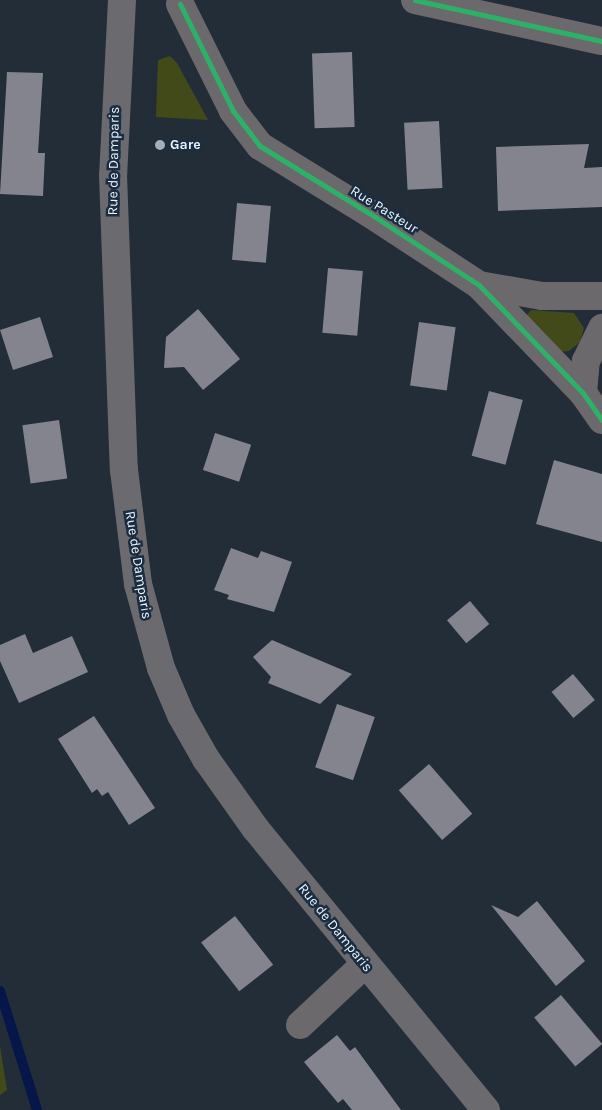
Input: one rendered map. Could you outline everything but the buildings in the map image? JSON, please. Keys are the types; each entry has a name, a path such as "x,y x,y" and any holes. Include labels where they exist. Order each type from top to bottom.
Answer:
{"main road":[{"name":"Rue de Damparis","path":"122,0 113,175 117,349 124,470 138,584 148,625 181,715 206,759 255,828 364,965 486,1110"}],"street":[{"path":"416,0 602,41"},
{"name":"Rue Pasteur","path":"178,1 229,103 260,146 369,213 479,286 582,393 602,420"},
{"path":"479,286 542,296 602,296"},
{"path":"582,393 586,361 602,328"},
{"path":"300,1025 364,965"}],"green space":[{"path":"170,56 177,63 208,120 156,117 158,60"},
{"path":"531,310 574,313 584,328 580,342 569,351 558,352 526,316"},
{"path":"0,1046 7,1090 0,1095"}],"waterway":[{"path":"0,991 37,1110"}],"cycle path":[{"path":"415,0 602,41"},
{"path":"180,4 233,111 260,146 369,213 479,285 583,393 602,420"}],"place":[{"name":"Gare","path":"160,145"}]}
